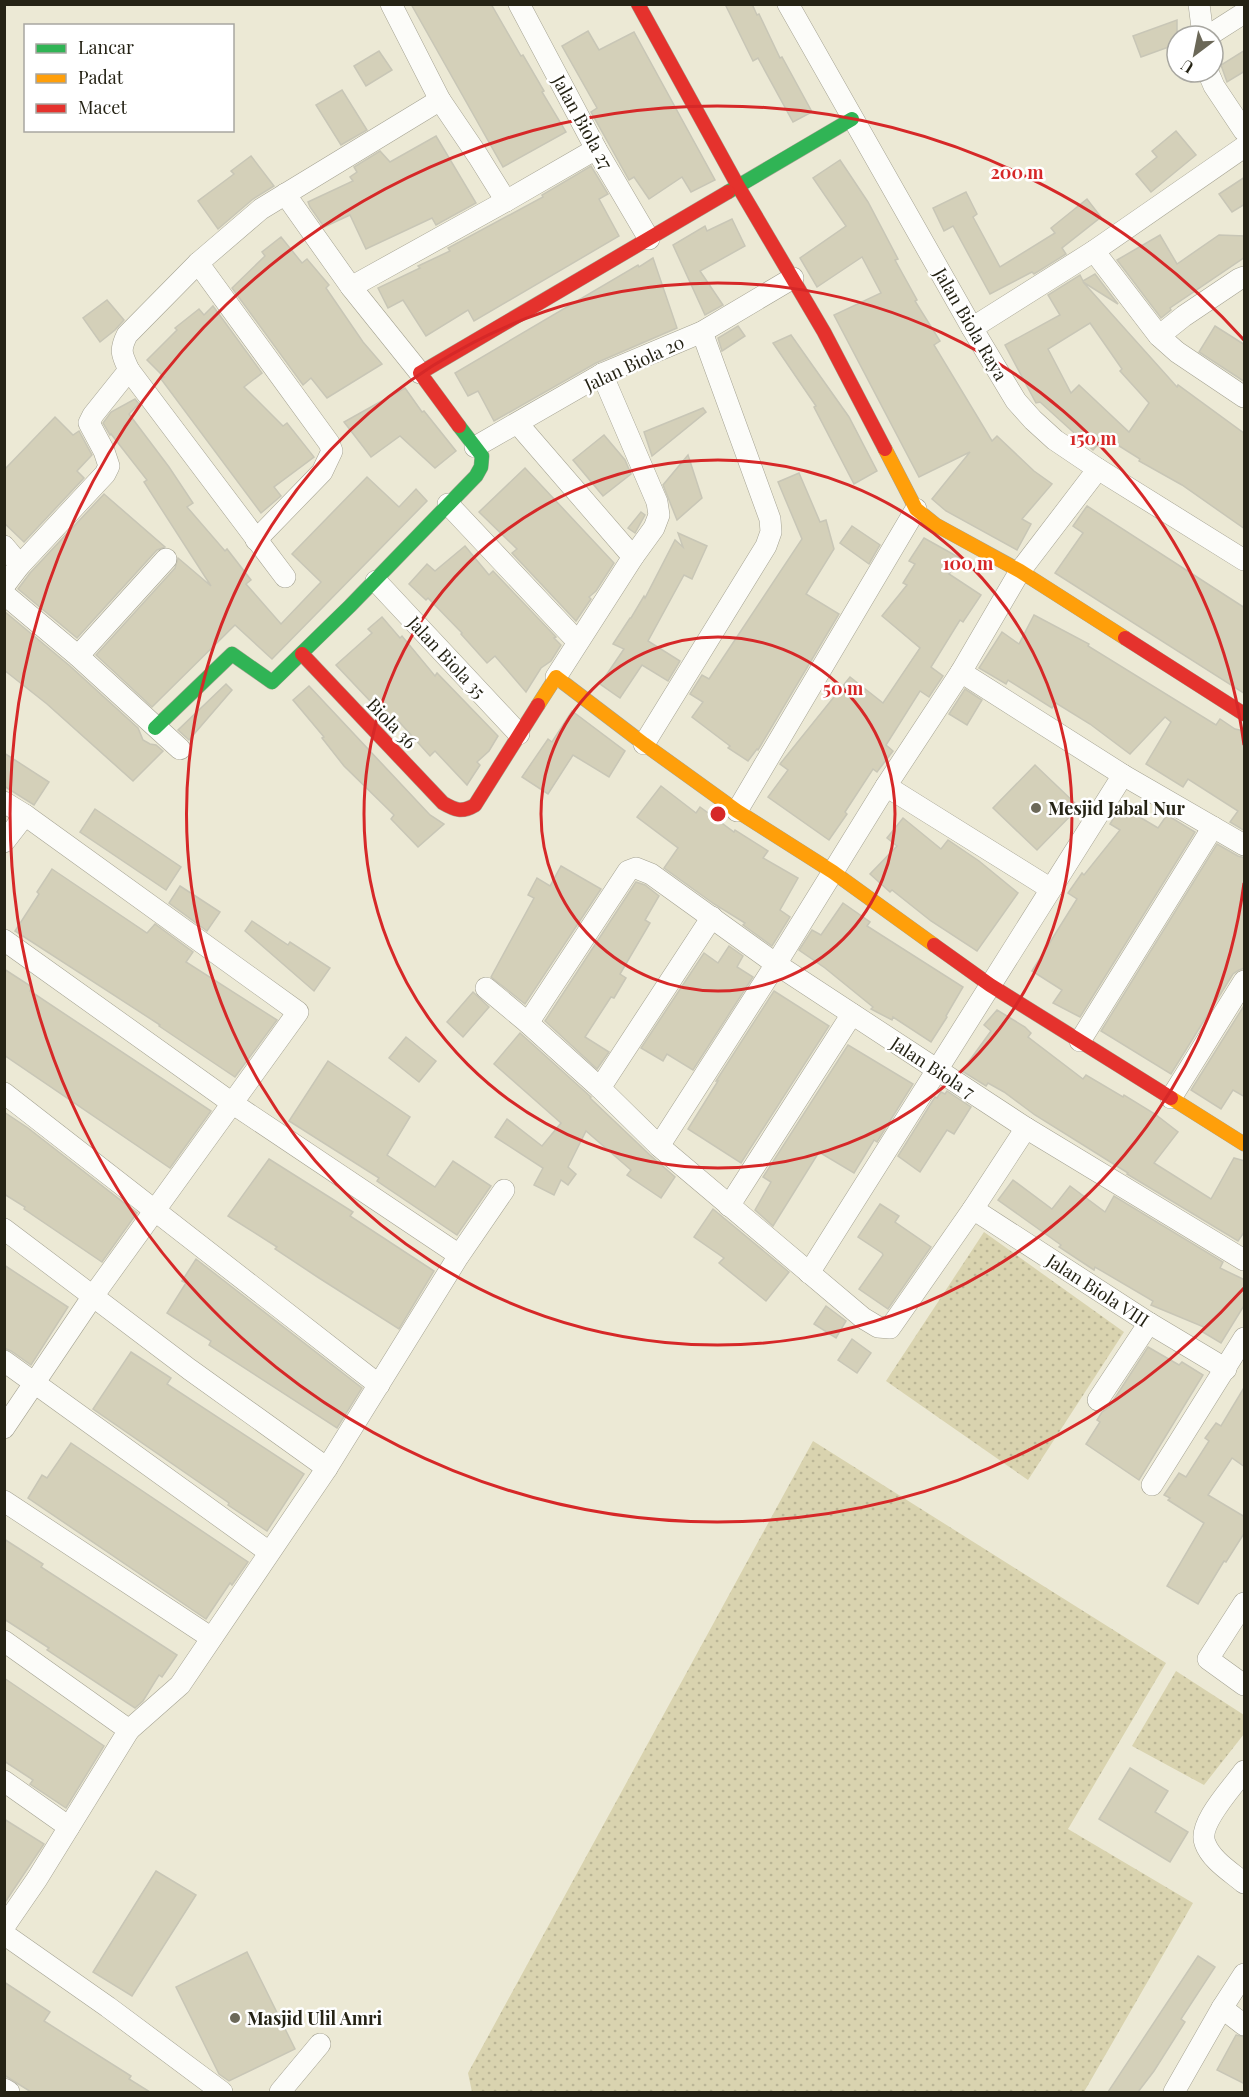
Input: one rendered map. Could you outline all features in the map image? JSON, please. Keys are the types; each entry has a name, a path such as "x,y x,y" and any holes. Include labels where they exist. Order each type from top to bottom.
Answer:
{"street":[{"path":"391,4 440,100 506,201"},
{"name":"Jalan Biola 27","path":"519,4 596,149 649,239"},
{"path":"638,4 738,186 825,332 916,509 936,525 1020,571 1245,714"},
{"name":"Jalan Biola Raya","path":"788,4 972,328 1017,401 1055,440 1245,560"},
{"path":"1199,4 1202,24"},
{"path":"1225,25 1245,13"},
{"path":"1213,84 1245,131"},
{"path":"285,577 129,370 122,353 122,346 127,335 198,263 244,223 285,194 440,100"},
{"path":"420,373 852,119"},
{"path":"972,328 1094,251 1245,147"},
{"path":"351,287 596,149"},
{"path":"155,728 232,654 272,682 376,581 398,554 476,477 481,467 482,456 420,373 351,287 285,194"},
{"path":"1094,251 1159,336 1177,352 1245,397"},
{"path":"198,263 329,443 332,451 330,460 317,478 256,540"},
{"path":"1159,336 1184,316 1245,277"},
{"name":"Jalan Biola 20","path":"475,447 602,374 702,332 793,278"},
{"path":"644,744 766,546 771,532 770,519 702,332"},
{"path":"4,586 109,466 89,423 129,370"},
{"path":"519,734 657,522 658,509 602,374"},
{"path":"518,424 633,557"},
{"path":"659,1146 776,964 886,786 961,672 1020,571 1098,469"},
{"path":"448,504 579,642"},
{"path":"737,811 916,509"},
{"path":"4,546 20,565"},
{"path":"78,656 166,559"},
{"name":"Jalan Biola 35","path":"376,581 519,734"},
{"path":"4,594 78,656 180,749"},
{"name":"Biola 36","path":"302,654 443,803 460,812 467,811 475,805 519,734"},
{"path":"961,672 1123,775 1245,845"},
{"path":"556,677 737,811 833,872 990,985 1245,1144"},
{"path":"808,1273 1123,775"},
{"path":"886,786 1051,889"},
{"path":"4,802 298,1012 93,1296 4,1428"},
{"path":"4,842 25,815"},
{"path":"1080,1041 1213,827"},
{"name":"Jalan Biola 7","path":"528,1023 628,871 636,868 651,874 776,964 1026,1128 1245,1260"},
{"path":"600,1088 712,917"},
{"path":"4,940 232,1103 459,1256"},
{"path":"1171,1098 1245,981"},
{"path":"486,988 600,1088 659,1146 808,1273 863,1318 878,1327 890,1328 1026,1128"},
{"path":"729,1206 852,1014"},
{"path":"4,1093 379,1385"},
{"path":"4,1927 129,1730 180,1685 210,1637 327,1468 459,1256 504,1190"},
{"name":"Jalan Biola VIII","path":"973,1209 1149,1323 1226,1369"},
{"path":"4,1229 189,1370 327,1468"},
{"path":"1098,1400 1149,1323"},
{"path":"1152,1485 1245,1338"},
{"path":"4,1361 269,1552"},
{"path":"4,1501 210,1637"},
{"path":"1245,1603 1208,1659 1245,1685"},
{"path":"4,1641 129,1730"},
{"path":"1245,1771 1205,1825 1203,1836 1205,1845 1213,1856 1245,1883"},
{"path":"4,1781 69,1827"},
{"path":"4,1934 108,2007 222,2092"},
{"path":"1174,2092 1222,2008 1245,1974"},
{"path":"1222,2008 1245,2025"},
{"path":"280,2092 321,2044"},
{"path":"4,2089 9,2092"}],"shaded area":[{"path":"984,1232 1124,1332 1028,1480 886,1381"},
{"path":"813,1441 1166,1663 1068,1829 1193,1903 1084,2092 472,2092 468,2073"},
{"path":"1176,1671 1244,1715 1244,1734 1204,1785 1132,1746"}],"building":[{"path":"411,4 491,4 521,56 523,55 566,132 503,167"},
{"path":"725,4 752,4 812,112 793,122 758,58 753,61"},
{"path":"1165,24 1165,48 1141,57 1133,36"},
{"path":"588,31 599,50 634,32 715,180 691,192 682,177 649,199 634,177 629,180 591,112 597,108 562,46"},
{"path":"1245,50 1245,71 1227,82 1225,62"},
{"path":"379,51 392,70 366,86 354,66"},
{"path":"342,90 367,130 341,145 316,105"},
{"path":"1176,131 1196,155 1151,192 1136,174 1157,157 1152,151"},
{"path":"436,136 476,203 436,225 432,218 366,249 350,215 324,227 310,207 308,202 353,181 350,177 357,172 354,167 380,151 390,162"},
{"path":"251,156 274,186 253,199 218,229 198,201 234,174 231,171"},
{"path":"840,160 868,202 898,259 895,260 917,300 915,301 940,341 934,345 992,441 997,436 1034,471 1052,484 1022,519 1031,524 1017,550 946,511 932,499 970,452 919,477 834,315 881,293 862,257 817,287 800,258 846,226 813,178"},
{"path":"591,166 608,194 599,199 619,236 474,321 468,310 426,336 403,300 388,308 378,288 450,251 448,248 543,197 542,195"},
{"path":"1245,177 1245,204 1232,212 1219,194"},
{"path":"966,192 977,214 973,217 1000,267 1055,233 1051,228 1087,199 1101,217 1062,248 1066,254 1034,274 1032,272 990,294 953,226 944,231 933,208"},
{"path":"732,219 745,246 700,271 723,305 705,315 673,245 705,226 707,231"},
{"path":"1160,235 1177,264 1219,235 1245,236 1245,257 1170,308 1171,310 1161,318 1117,260"},
{"path":"281,237 302,263 307,259 329,285 326,288 363,342 382,364 327,398 311,378 303,385 232,288 265,256 262,252"},
{"path":"653,258 677,328 596,363 494,421 478,391 468,396 455,373"},
{"path":"1095,274 1118,304 1083,282 1177,387 1178,385 1245,434 1245,529 1182,485 1139,461 1140,459 1105,437 1093,450 1040,402 1036,403 1005,345 1060,315 1048,295 1080,275 1083,281","holes":["1090,323 1122,369 1120,371 1149,403 1129,432 1079,385 1071,393 1048,349"]},
{"path":"107,300 124,320 100,342 83,318"},
{"path":"213,306 262,373 244,387 283,426 287,423 314,457 274,487 281,496 261,513 161,379 164,377 147,360 177,330 175,328 199,309 204,315"},
{"path":"738,326 745,336 722,351 718,338"},
{"path":"1215,326 1245,345 1245,382 1199,352"},
{"path":"791,335 849,417 877,471 854,484 814,407 816,406 773,343"},
{"path":"405,388 422,412 424,411 456,451 435,468 400,436 371,457 344,422"},
{"path":"135,399 139,404 129,414 193,503 187,507 225,551 227,549 251,580 246,584 281,624 321,582 292,554 367,477 399,507 416,489 427,501 272,659 235,625 152,707 96,655 175,568 178,558 211,586 144,482 147,480 103,423 111,412"},
{"path":"703,408 706,412 652,456 644,432"},
{"path":"55,417 73,435 79,431 92,455 77,471 84,478 24,542 4,523 4,470"},
{"path":"604,435 625,460 631,474 603,496 573,460"},
{"path":"688,455 702,498 677,520 663,485"},
{"path":"525,468 614,563 596,591 589,597 591,599 576,621 512,553 517,549 479,512"},
{"path":"799,473 820,522 826,520 834,549 806,594 839,614 758,750 748,761 728,748 730,746 692,717 703,702 690,694 702,675 709,679 802,539 778,482"},
{"path":"104,494 165,547 157,550 77,638 18,589 30,573"},
{"path":"1087,506 1245,608 1245,694 1055,573 1083,533 1073,526"},
{"path":"641,512 645,515 635,533 628,528"},
{"path":"852,526 880,545 869,564 840,543"},
{"path":"678,533 707,546 692,579 684,575 648,641 680,661 668,681 642,665 620,698 600,684 624,649 613,644 644,596 645,598 675,540 683,547"},
{"path":"924,538 960,558 949,574 981,595 963,622 960,620 931,667 943,676 929,697 920,691 886,745 893,751 877,772 873,769 829,840 768,797 788,770 780,764 850,677 883,703 920,648 882,616 907,585 903,583 915,564 909,561"},
{"path":"465,546 489,575 493,571 561,645 551,661 541,668 526,692 495,656 487,663 428,598 426,600 409,584 427,564 435,571"},
{"path":"4,611 70,666 138,728 143,740 156,745 163,751 133,781 47,704 4,670"},
{"path":"1034,615 1089,644 1088,646 1216,725 1220,719 1235,729 1245,731 1245,831 1230,822 1238,811 1188,779 1183,787 1146,764 1171,722 1165,717 1130,754 1090,724 1056,703 1052,708 1008,680 1006,684 979,668 1002,632 1019,644"},
{"path":"382,617 400,638 402,636 435,676 437,673 498,736 489,751 477,762 480,765 467,785 435,751 430,756 393,715 388,720 336,665 372,633 368,629"},
{"path":"226,684 232,690 189,740 178,730"},
{"path":"309,686 430,815 444,824 418,847 391,819 394,815 344,766 322,738 324,737 293,700"},
{"path":"965,689 982,700 967,725 949,714"},
{"path":"572,711 625,751 609,777 573,755 548,794 522,777 548,739 552,742"},
{"path":"4,753 49,782 34,805 4,786"},
{"name":"Mesjid Jabal Nur","path":"1035,765 1079,807 1037,850 993,808"},
{"path":"661,786 696,813 700,807 734,832 735,830 768,851 763,858 798,878 780,910 790,917 772,946 743,925 745,923 664,868 678,848 637,817"},
{"path":"1121,806 1158,828 1167,815 1195,832 1080,1017 1053,1003 1062,990 1032,971 1077,899 1068,893 1082,873 1084,875 1120,830 1110,824"},
{"path":"95,809 181,867 166,890 80,832"},
{"path":"903,818 941,849 948,840 979,861 1018,893 977,951 931,921 892,890 890,892 870,874 897,846 887,838"},
{"path":"1217,844 1245,858 1245,968 1233,974 1171,1074 1101,1031"},
{"path":"561,866 601,889 525,1004 491,977 534,898 528,895 537,878 550,886"},
{"path":"52,869 147,933 155,924 193,952 186,962 277,1020 235,1077 160,1025 15,931"},
{"path":"636,882 645,885 659,896 645,920 650,923 620,974 626,978 585,1037 609,1052 597,1069 545,1021"},
{"path":"180,886 220,912 207,931 169,903"},
{"path":"843,903 870,922 867,926 963,987 931,1042 893,1017 892,1020 871,1009 873,1007 799,950 812,930 821,935"},
{"path":"252,921 288,945 290,942 330,968 314,991 245,931"},
{"path":"729,946 743,956 737,967 753,977 693,1070 667,1054 663,1061 641,1048 704,953 718,963"},
{"path":"4,969 32,987 30,991 211,1111 170,1168 4,1055"},
{"path":"774,991 829,1026 741,1163 688,1129"},
{"path":"473,992 489,1007 463,1037 447,1022"},
{"path":"1245,1004 1245,1097 1233,1090 1221,1109 1191,1090"},
{"path":"997,1010 1025,1027 1031,1033 1028,1037 1083,1079 1086,1075 1123,1097 1124,1095 1155,1114 1178,1132 1154,1163 1211,1199 1234,1158 1245,1161 1245,1231 1238,1241 1127,1174 1035,1115 1004,1092 988,1083 986,1086 962,1071 991,1031 984,1025"},
{"path":"520,1033 675,1177 661,1198 627,1175 631,1170 586,1131 568,1167 576,1174 568,1185 561,1180 554,1195 534,1185 543,1168 495,1137 507,1119 542,1146 561,1123 494,1064"},
{"path":"406,1037 436,1061 419,1082 389,1058"},
{"path":"848,1045 913,1084 877,1142 874,1140 854,1173 819,1152 773,1226 755,1210 771,1182 763,1177"},
{"path":"328,1061 410,1117 387,1155 435,1187 453,1161 491,1186 457,1235 377,1181 379,1178 289,1121"},
{"path":"947,1091 971,1107 954,1134 947,1130 920,1172 898,1156 935,1097"},
{"path":"4,1112 137,1213 102,1262 4,1194"},
{"path":"269,1159 353,1212 350,1216 434,1271 399,1329 228,1216"},
{"path":"1013,1180 1052,1209 1070,1186 1105,1212 1114,1196 1223,1262 1220,1268 1245,1280 1245,1304 1221,1343 1201,1331 1204,1327 1151,1305 1153,1301 1095,1267 1094,1270 1059,1247 1061,1245 998,1200"},
{"path":"880,1204 899,1216 895,1222 931,1247 888,1309 859,1289 883,1255 858,1237"},
{"path":"713,1209 789,1272 766,1301 719,1263 724,1258 694,1237"},
{"path":"196,1259 362,1388 337,1428 209,1345 211,1341 167,1313 186,1283 182,1281"},
{"path":"4,1265 68,1307 31,1365 4,1348"},
{"path":"826,1306 846,1321 836,1338 814,1324"},
{"path":"852,1339 871,1353 857,1373 838,1360"},
{"path":"1148,1347 1179,1365 1182,1362 1203,1375 1139,1480 1086,1444 1100,1422 1097,1420 1102,1412 1109,1407"},
{"path":"131,1352 171,1378 167,1384 304,1474 267,1531 93,1409"},
{"path":"1245,1386 1245,1467 1232,1458 1208,1495 1245,1517 1245,1532 1198,1604 1167,1586 1204,1523 1168,1500 1170,1498 1164,1495 1179,1473 1186,1477 1209,1441 1205,1438 1216,1423 1221,1426"},
{"path":"71,1443 248,1562 232,1585 230,1583 206,1619 28,1498 42,1475 47,1478"},
{"path":"4,1539 43,1564 41,1567 177,1655 162,1677 159,1675 143,1701 135,1708 4,1619"},
{"path":"4,1678 104,1746 66,1808 30,1784 33,1780 4,1761"},
{"path":"1130,1768 1168,1791 1155,1812 1188,1832 1170,1862 1099,1819"},
{"path":"4,1819 44,1844 4,1904"},
{"path":"156,1871 196,1895 132,1996 93,1972"},
{"name":"Masjid Ulil Amri","path":"247,1952 295,2049 229,2081 219,2074 176,1987"},
{"path":"1198,1956 1215,1967 1181,2019 1185,2022 1154,2071 1138,2092 1108,2092"},
{"path":"4,1982 50,2012 44,2021 131,2076 129,2079 150,2092 31,2092 4,2075"},
{"path":"1236,2035 1245,2037 1245,2084 1217,2070"}],"traffic: fast":[{"path":"728,192 852,119"},
{"path":"155,728 232,654 272,682 350,606 476,476 481,467 482,456 459,426"}],"traffic: slow":[{"path":"885,449 916,509 936,525 1020,571 1125,638"},
{"path":"538,705 556,677 737,811 833,872 934,945"},
{"path":"1171,1098 1244,1144"}],"traffic: jam":[{"path":"638,4 738,186 824,332 885,449"},
{"path":"459,426 420,373 728,192"},
{"path":"1125,638 1244,714"},
{"path":"302,654 443,803 459,810 475,805 538,705"},
{"path":"934,945 990,985 1171,1098"}],"place":[{"name":"Mesjid Jabal Nur","path":"1036,808"},
{"name":"Masjid Ulil Amri","path":"235,2018"}]}
